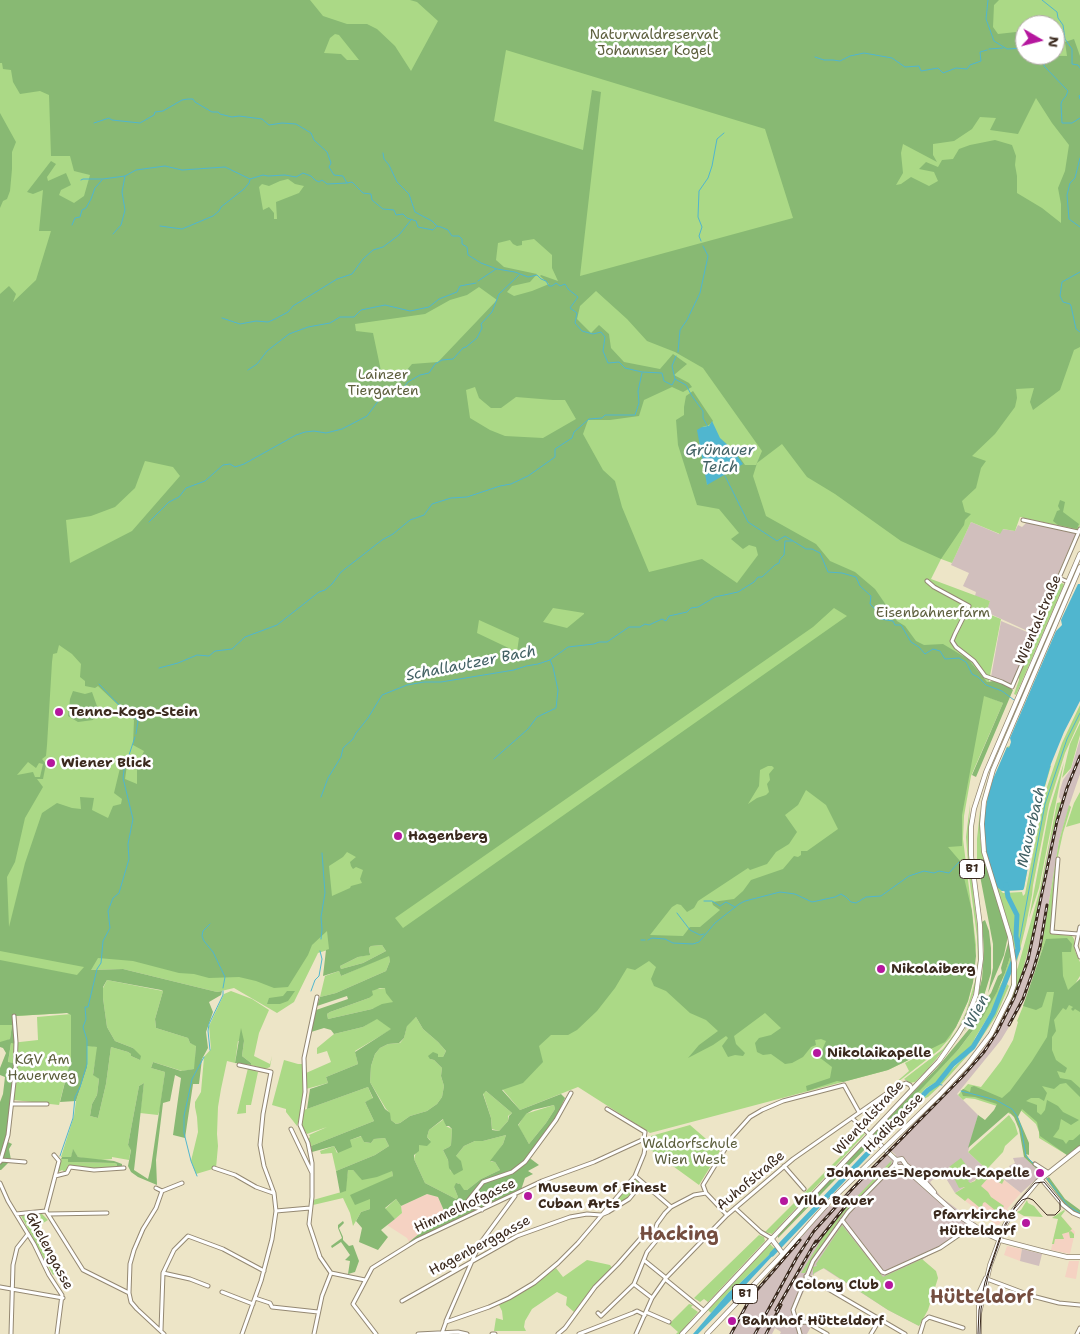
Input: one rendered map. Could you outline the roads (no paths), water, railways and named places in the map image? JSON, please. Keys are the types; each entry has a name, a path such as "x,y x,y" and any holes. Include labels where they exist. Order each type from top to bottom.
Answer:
{"main road":[{"name":"Wientalstraße","path":"703,1310 772,1240 939,1061 966,1020 976,995 981,968 981,949 971,855 973,817 982,782 1080,554"},
{"name":"Wientalstraße","path":"991,1034 1010,996 1015,974 1013,950 984,852 982,816 986,794 992,770 1080,567"},
{"name":"Hadikgasse","path":"707,1334 829,1202 940,1094 968,1064 991,1034"},
{"path":"870,1135 898,1164 972,1226 999,1240 1064,1256 1080,1257"},
{"path":"979,1334 980,1314 987,1277 1007,1221 1016,1206 1045,1176 1080,1148"},
{"path":"898,1164 901,1158 930,1187 940,1200"},
{"path":"898,1164 904,1162"},
{"path":"772,1240 782,1253"},
{"name":"B1","path":"682,1334 703,1310"}],"street":[{"path":"928,581 934,587 970,606 952,642 974,661 985,676 1012,687 1079,530 1023,520"},
{"path":"1059,578 1068,582"},
{"path":"1058,859 1052,932 1078,934"},
{"path":"1080,927 1076,949 1080,957"},
{"path":"317,997 304,1058 306,1092 300,1123 310,1150 312,1198 309,1224 320,1258 331,1273 364,1280"},
{"path":"14,1016 16,1042 12,1104 8,1135 0,1161 25,1162"},
{"path":"239,1064 271,1072 262,1117 260,1146 264,1166 274,1193 276,1211 272,1239 264,1271 242,1334"},
{"name":"Auhofstraße","path":"636,1334 652,1298 666,1278 727,1215 784,1166 899,1085 906,1083 912,1089"},
{"path":"727,1215 706,1192 703,1185 740,1126 750,1117 783,1102 844,1085 860,1112"},
{"path":"482,1210 466,1206 467,1202 483,1182 512,1172 525,1162 556,1120 571,1093"},
{"path":"12,1104 47,1104"},
{"path":"446,1322 501,1302 534,1283 558,1263 635,1176 644,1154 645,1132 607,1108"},
{"path":"852,1118 870,1135"},
{"path":"291,1129 312,1174"},
{"name":"Himmelhofgasse","path":"376,1334 353,1304 372,1268 418,1240 542,1182 594,1162 644,1139"},
{"path":"54,1155 59,1161 46,1213 83,1270 129,1293"},
{"path":"800,1334 793,1310 813,1261 842,1220 886,1173 898,1164"},
{"path":"1035,1164 1045,1176 1062,1204 1080,1216"},
{"path":"784,1166 804,1189"},
{"path":"54,1176 67,1173 70,1167 94,1170 124,1168"},
{"path":"214,1168 235,1175 256,1187 274,1193"},
{"path":"635,1176 671,1207"},
{"name":"Ghelengasse","path":"0,1182 63,1298 56,1334"},
{"path":"156,1188 162,1191 182,1183"},
{"path":"601,1215 630,1199 642,1183"},
{"path":"162,1191 156,1208 134,1250 130,1264 129,1293 131,1302 137,1309 163,1332"},
{"path":"598,1313 600,1316 634,1284 647,1252 656,1241 654,1234 657,1224 671,1207 694,1195 706,1192"},
{"path":"442,1333 479,1245 515,1195"},
{"path":"276,1211 310,1208"},
{"path":"735,1208 772,1240"},
{"path":"16,1214 107,1213"},
{"name":"Hagenberggasse","path":"402,1301 517,1236 556,1221 587,1214 601,1215"},
{"path":"842,1220 882,1272 887,1272 945,1244 972,1226"},
{"path":"558,1334 565,1328 595,1287 648,1230"},
{"path":"11,1334 14,1256 17,1248 28,1234"},
{"path":"163,1332 161,1288 163,1273 174,1250 188,1236 223,1249 264,1271"},
{"path":"645,1260 703,1310"},
{"path":"163,1273 190,1279 208,1286"},
{"path":"314,1334 322,1296 331,1273"},
{"path":"806,1276 905,1334"},
{"path":"987,1277 1032,1296 1064,1304 1080,1305"},
{"path":"634,1284 652,1298"},
{"path":"0,1287 63,1298"},
{"path":"222,1292 252,1304"},
{"path":"255,1298 270,1303 272,1307 318,1312"},
{"path":"579,1334 632,1312 645,1313 669,1322"},
{"path":"920,1334 925,1319 929,1317 963,1328"},
{"path":"871,1334 880,1320"},
{"path":"797,1322 806,1322 827,1334"},
{"path":"1077,1334 1080,1328"},
{"path":"418,1334 458,1332 467,1334"}],"water":[{"name":"Grünauer Teich","path":"712,421 720,438 734,451 743,464 707,485 697,430 709,426"},
{"path":"1078,584 1080,584 1080,701 1064,732 1051,764 1040,803 1024,888 1023,890 1002,891 997,887 991,872 985,846 983,823 988,796 1007,747 1009,748 1010,738 1056,631 1062,625 1061,620"},
{"path":"775,1249 777,1251 738,1293 698,1334 693,1334 729,1292"}],"waterway":[{"path":"988,0 986,19 994,41 1007,49 1015,49"},
{"path":"1042,0 1057,12 1058,18 1063,25 1065,39 1072,49 1072,64 1078,65 1080,68"},
{"path":"989,49 1003,48"},
{"path":"815,57 824,60 840,61 850,56 864,53 892,58 905,67 919,66 921,71 938,68 943,73 956,68 967,69 970,65 981,61 980,52 987,50"},
{"path":"1044,65 1068,91 1061,104 1062,123 1072,123 1080,118"},
{"path":"1080,95 1080,99"},
{"path":"94,123 109,118 140,123 154,115 155,112 163,111 182,100 193,99 212,112 232,117 262,119 269,125 282,123 296,124 311,133 314,140 327,152 331,163 329,167 334,175 343,176 347,183 352,182 363,193 371,194 372,200 383,209 394,210 396,215 403,214 407,218 416,221 418,227 433,230 437,226 448,230 452,236 459,236 462,239 462,244 467,247 468,255 481,263 528,277 537,275 546,281 549,286 556,283 560,286 565,284 578,297 570,308 577,313 575,323 582,331 593,334 601,332 605,337 603,351 608,363 619,362 625,368 642,372 662,373 664,381 672,385 675,379 686,385 703,411 703,418 708,427"},
{"path":"701,241 699,236 702,227 698,217 699,191 708,178 717,139 724,133"},
{"path":"383,153 384,159 397,182 409,194 415,212 432,221 437,226"},
{"path":"1080,158 1075,178 1070,183 1067,195 1069,219 1080,227"},
{"path":"81,180 125,176 136,170 165,166 182,170 225,167 250,179 263,175 296,177 303,173 319,182 322,180 327,184 347,183"},
{"path":"113,234 121,225 125,210 122,192 125,176"},
{"path":"72,225 75,218 80,217 82,210 86,208 91,199 95,188 102,180"},
{"path":"160,226 182,229 213,216 221,207 244,189 250,180"},
{"path":"222,318 240,324 256,321 268,322 275,319 337,279 352,274 363,259 373,250 383,247 399,235 411,220"},
{"path":"678,352 680,330 700,293 708,256 703,246"},
{"path":"478,281 496,269"},
{"path":"1080,272 1062,282 1060,296 1063,302 1070,304 1076,329 1080,332"},
{"path":"149,522 169,502 179,497 186,488 205,481 223,465 230,464 235,467 244,464 296,435 305,432 326,433 342,429 367,416 379,400 403,388 408,382 420,375 429,373 435,364 442,360 453,359 463,348 477,338 482,328 481,324 492,312 499,294 519,275"},
{"path":"248,370 257,364 267,351 289,334 308,327 330,323 340,317 354,317 361,310 385,305 410,311 429,307 439,299 457,292 460,286 476,283"},
{"path":"675,379 672,366 676,356"},
{"path":"159,668 197,655 209,656 215,651 232,649 245,637 277,625 319,592 325,590 341,572 382,540 393,534 410,520 424,515 432,504 451,498 467,497 511,484 528,476 555,457 555,449 572,438 574,432 589,419 602,418 605,415 635,415 639,403 638,391 642,373"},
{"path":"725,476 748,522 777,541 785,536 806,549 812,549 820,553 828,572 856,577 860,586 871,596 870,604 880,619 893,621 895,625 901,625 911,642 925,654 933,649 940,651 945,659 959,658 966,662 972,674 986,685 1002,691 1014,700"},
{"name":"Schallautzer Bach","path":"321,797 328,778 341,757 343,748 353,739 382,695 407,685 441,682 514,670 538,664 550,660 568,647 607,642 629,627 649,625 662,619 666,621 669,616 687,612 691,608 698,607 715,597 738,592 754,582 758,577 762,577 779,563 784,555 785,541 792,541"},
{"path":"494,759 528,729 537,717 556,708 558,690 550,660"},
{"path":"99,684 138,721 136,734"},
{"name":"Mauerbach","path":"1018,949 1045,804 1067,739 1080,713"},
{"path":"60,1156 73,1118 75,1097 87,1064 87,1040 83,1027 86,1019 85,1007 88,1007 97,969 101,963 103,941 110,928 108,911 113,898 119,893 129,859 128,844 133,819 123,778 135,737"},
{"path":"321,939 321,917 325,893 322,853"},
{"path":"648,940 652,938 665,939 673,943 693,944 699,942 715,923 745,901 780,892 795,894 812,902 841,894 851,902 856,903 866,897 881,896 909,876 924,871 949,873 959,862"},
{"name":"Wien","path":"772,1254 928,1090 937,1084 953,1064 973,1047 993,1013 1018,949 1016,936 1017,915 1008,897 1006,885"},
{"path":"704,901 712,901 720,906 726,902 735,907"},
{"path":"677,913 690,930 700,935 704,934"},
{"path":"210,924 203,931 202,936 213,952 225,977 223,988"},
{"path":"311,991 315,980 319,976 322,959 320,951"},
{"path":"210,1050 209,1024 223,995 223,991"},
{"path":"197,1176 184,1133 184,1116 192,1079 204,1057"},
{"name":"Wien","path":"937,1084 942,1085"},
{"path":"961,1091 996,1100 1012,1109 1021,1127 1026,1156 1042,1172 1068,1206 1080,1213"}],"tram line":[{"path":"978,1334 979,1310 985,1282 1003,1228 1017,1203 1035,1183 1044,1182 1060,1201 1060,1210 1055,1215 1047,1215 1033,1200 1028,1198 1022,1200 1014,1209 1003,1231 989,1272 981,1309 980,1334"}],"railway":[{"path":"755,1334 797,1257 814,1231 853,1188 963,1076 984,1052 997,1032 1014,998 1028,960 1057,821 1067,788 1080,756"},
{"path":"1009,1025 1023,999 1033,971 1040,947 1047,905"},
{"path":"814,1246 848,1203"},
{"path":"731,1334 751,1297 800,1240"},
{"path":"776,1310 816,1241"},
{"path":"766,1334 781,1305"}],"place":[{"name":"Tenno-Kogo-Stein","path":"59,712"},
{"name":"Wiener Blick","path":"51,763"},
{"name":"Hagenberg","path":"398,836"},
{"name":"Nikolaiberg","path":"881,969"},
{"name":"Nikolaikapelle","path":"817,1053"},
{"name":"Johannes-Nepomuk-Kapelle","path":"1040,1173"},
{"name":"Museum of Finest Cuban Arts","path":"528,1196"},
{"name":"Villa Bauer","path":"784,1201"},
{"name":"Pfarrkirche Hütteldorf","path":"1026,1223"},
{"name":"Colony Club","path":"889,1285"},
{"name":"Bahnhof Hütteldorf","path":"732,1321"}],"district":[{"name":"Hacking","path":"679,1235"},
{"name":"Hütteldorf","path":"982,1298"}],"park label":[{"name":"Naturwaldreservat Johannser Kogel","path":"654,43"},
{"name":"Lainzer Tiergarten","path":"383,384"},
{"name":"Eisenbahnerfarm","path":"933,613"},
{"name":"KGV Am Hauerweg","path":"42,1068"},
{"name":"Waldorfschule Wien West","path":"690,1152"}]}
